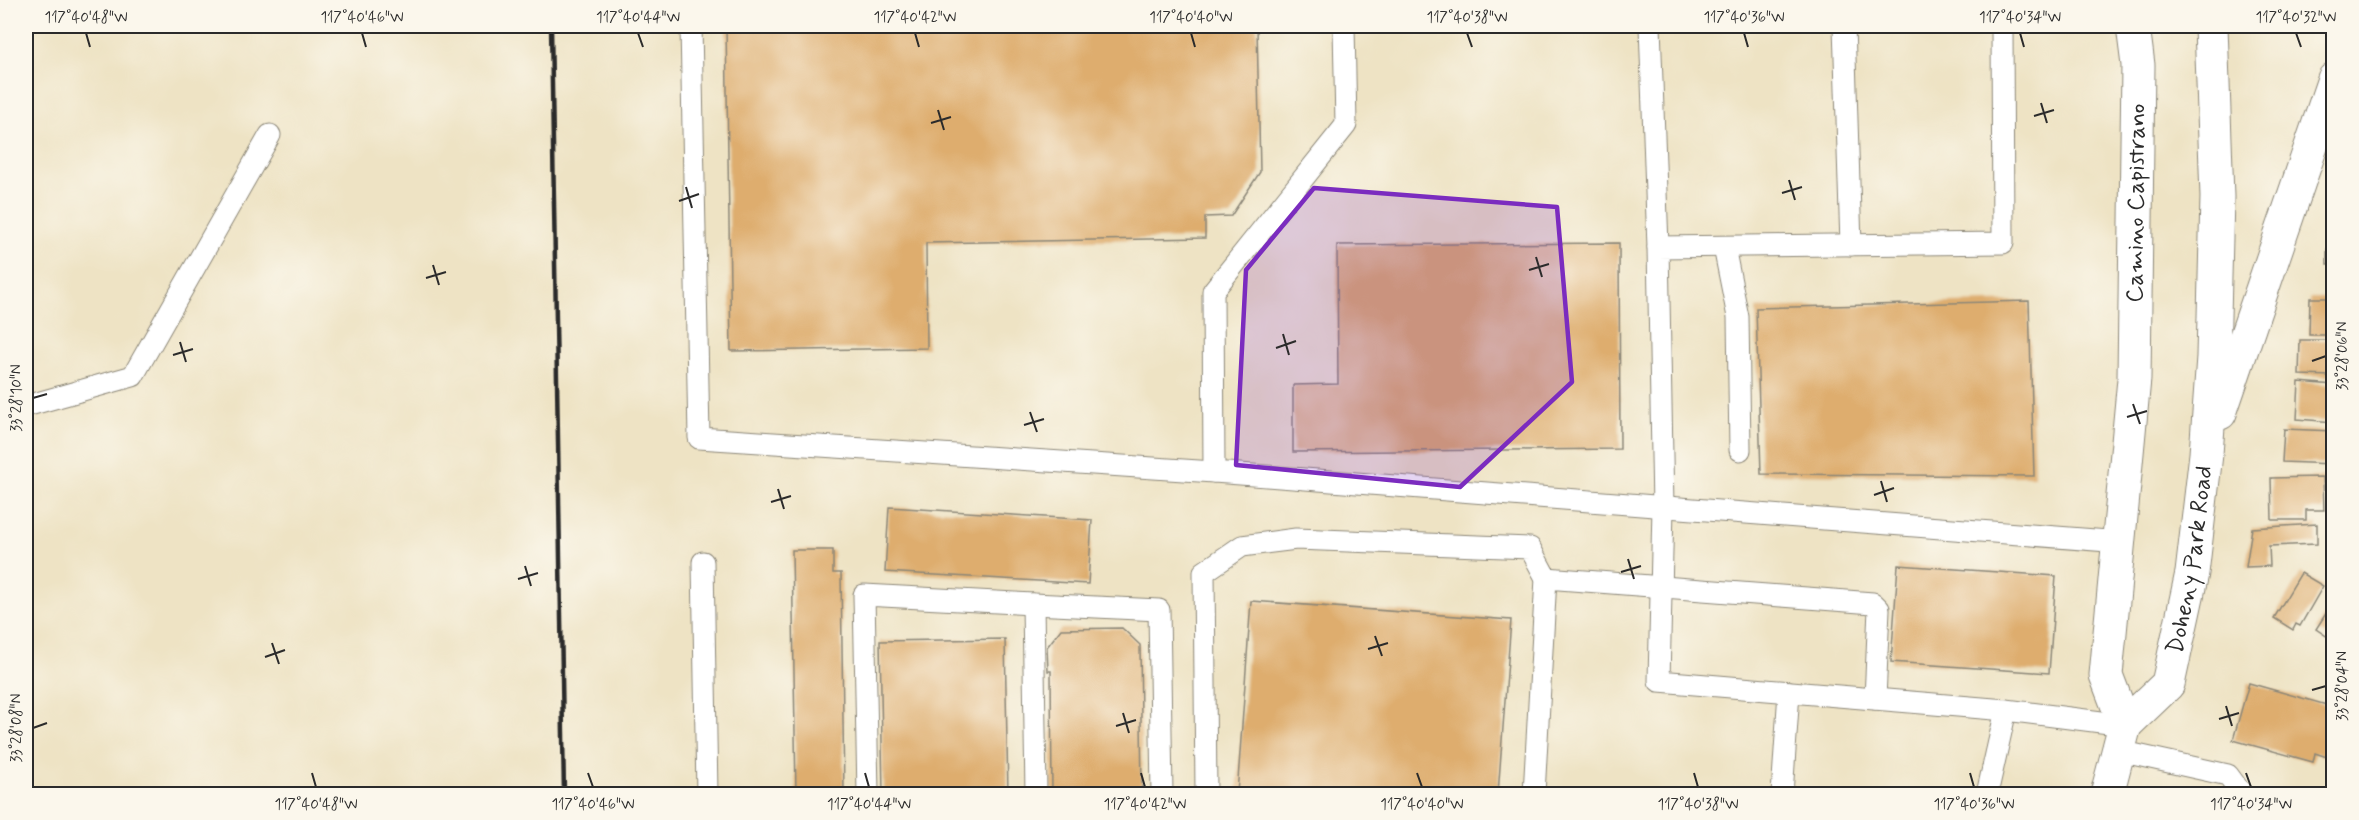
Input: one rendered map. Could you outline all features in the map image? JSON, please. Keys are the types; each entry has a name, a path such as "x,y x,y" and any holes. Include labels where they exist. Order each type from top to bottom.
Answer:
{"main road":[{"name":"Camino Capistrano","path":"2121,542 2134,379 2138,65 2133,26"},
{"name":"Doheny Park Road","path":"2122,738 2168,684 2192,573 2206,454 2211,375 2217,197 2211,26"},
{"path":"2206,454 2297,194 2334,79"},
{"path":"2107,795 2122,738 2106,675 2121,542"}],"lane":[{"path":"691,26 699,438 1214,472 2121,542"},
{"path":"1214,472 1213,291 1346,125 1344,26"},
{"path":"1650,26 1658,247 1663,507 1659,681 2006,710 2122,738 2228,775 2242,795"},
{"path":"1844,26 1851,245"},
{"path":"1658,247 2003,243 2002,26"},
{"path":"26,406 133,376 270,135"},
{"path":"1724,247 1738,317 1740,450"},
{"path":"1206,795 1204,572 1242,546 1296,539 1530,548 1546,578 1534,795"},
{"path":"703,562 707,795"},
{"path":"1546,578 1873,603 1880,609 1875,699"},
{"path":"868,795 864,595 1159,610 1162,795"},
{"path":"1033,604 1036,795"},
{"path":"1782,795 1789,692"},
{"path":"1987,795 2006,710"}],"highlighted area":[{"path":"1314,188 1557,207 1572,382 1460,487 1236,465 1246,270"}],"building":[{"path":"726,26 1257,26 1260,172 1231,216 1205,217 1205,238 926,243 927,348 731,351"},
{"path":"1619,243 1620,449 1293,452 1293,385 1338,384 1337,245"},
{"path":"2327,249 2334,249 2334,265 2327,265"},
{"path":"2310,298 2334,298 2334,335 2309,335"},
{"path":"2029,301 2034,476 1761,474 1756,308"},
{"path":"2300,340 2334,340 2334,376 2299,375"},
{"path":"2299,382 2334,385 2334,422 2297,419"},
{"path":"2284,429 2334,431 2334,464 2282,462"},
{"path":"2323,477 2324,510 2306,510 2306,520 2272,520 2271,478"},
{"path":"889,507 1092,520 1088,584 885,572"},
{"path":"2317,524 2317,544 2269,546 2270,566 2246,567 2252,528"},
{"path":"792,550 833,550 833,573 841,573 844,794 796,794"},
{"path":"1898,565 2056,576 2049,673 1891,662"},
{"path":"2301,573 2323,586 2300,626 2296,624 2293,630 2274,618"},
{"path":"1251,601 1511,620 1498,794 1237,794"},
{"path":"2334,601 2334,641 2316,629"},
{"path":"1122,628 1140,645 1142,794 1052,794 1051,671 1048,671 1047,647 1061,629"},
{"path":"1005,639 1008,794 883,794 880,641"},
{"path":"2249,683 2334,707 2334,746 2330,758 2315,753 2313,762 2233,740"}],"railway":[{"path":"551,26 564,794"}]}
